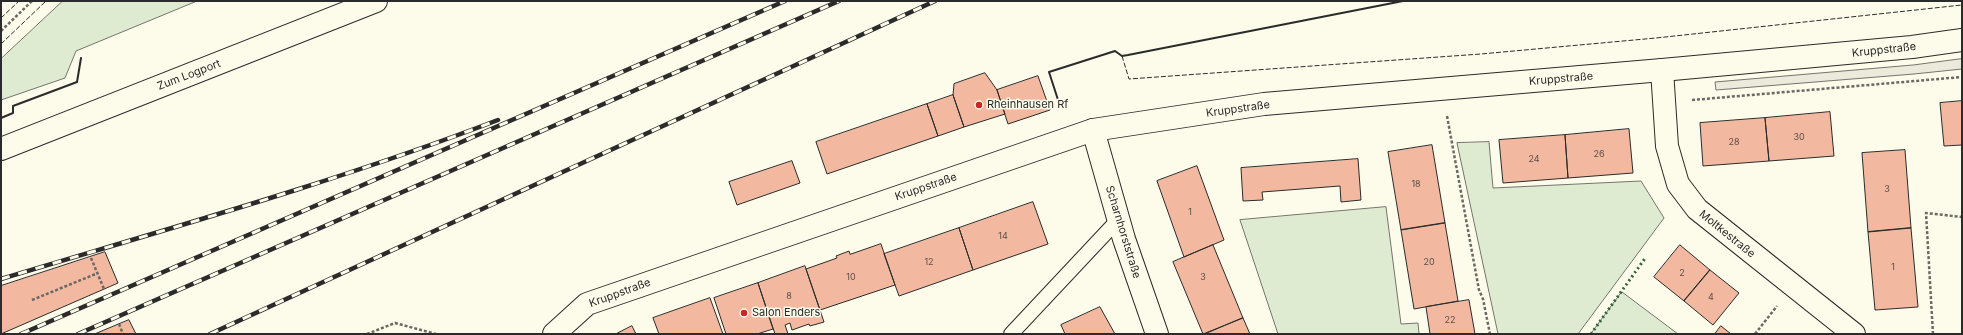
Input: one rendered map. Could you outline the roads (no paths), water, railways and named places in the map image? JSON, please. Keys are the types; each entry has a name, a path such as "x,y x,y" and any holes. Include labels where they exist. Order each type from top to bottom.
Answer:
{"street":[{"name":"Zum Logport","path":"1,149 376,1"},
{"name":"Kruppstraße","path":"554,334 587,304 1093,130 1264,104 1662,70 1912,47 1962,40"},
{"name":"Moltkestraße","path":"1662,70 1668,146 1678,184 1697,209 1854,334"},
{"name":"Scharnhorststraße","path":"1093,130 1118,220 1157,334"}],"lane":[{"path":"1011,334 1118,220"}],"railway":[{"path":"21,334 785,1"},
{"path":"78,334 839,1"},
{"path":"210,334 935,1"},
{"path":"1,279 313,184 437,143 498,120"}],"place":[{"name":"Rheinhausen Rf","path":"979,105"},
{"name":"Salon Enders","path":"744,313"}]}
